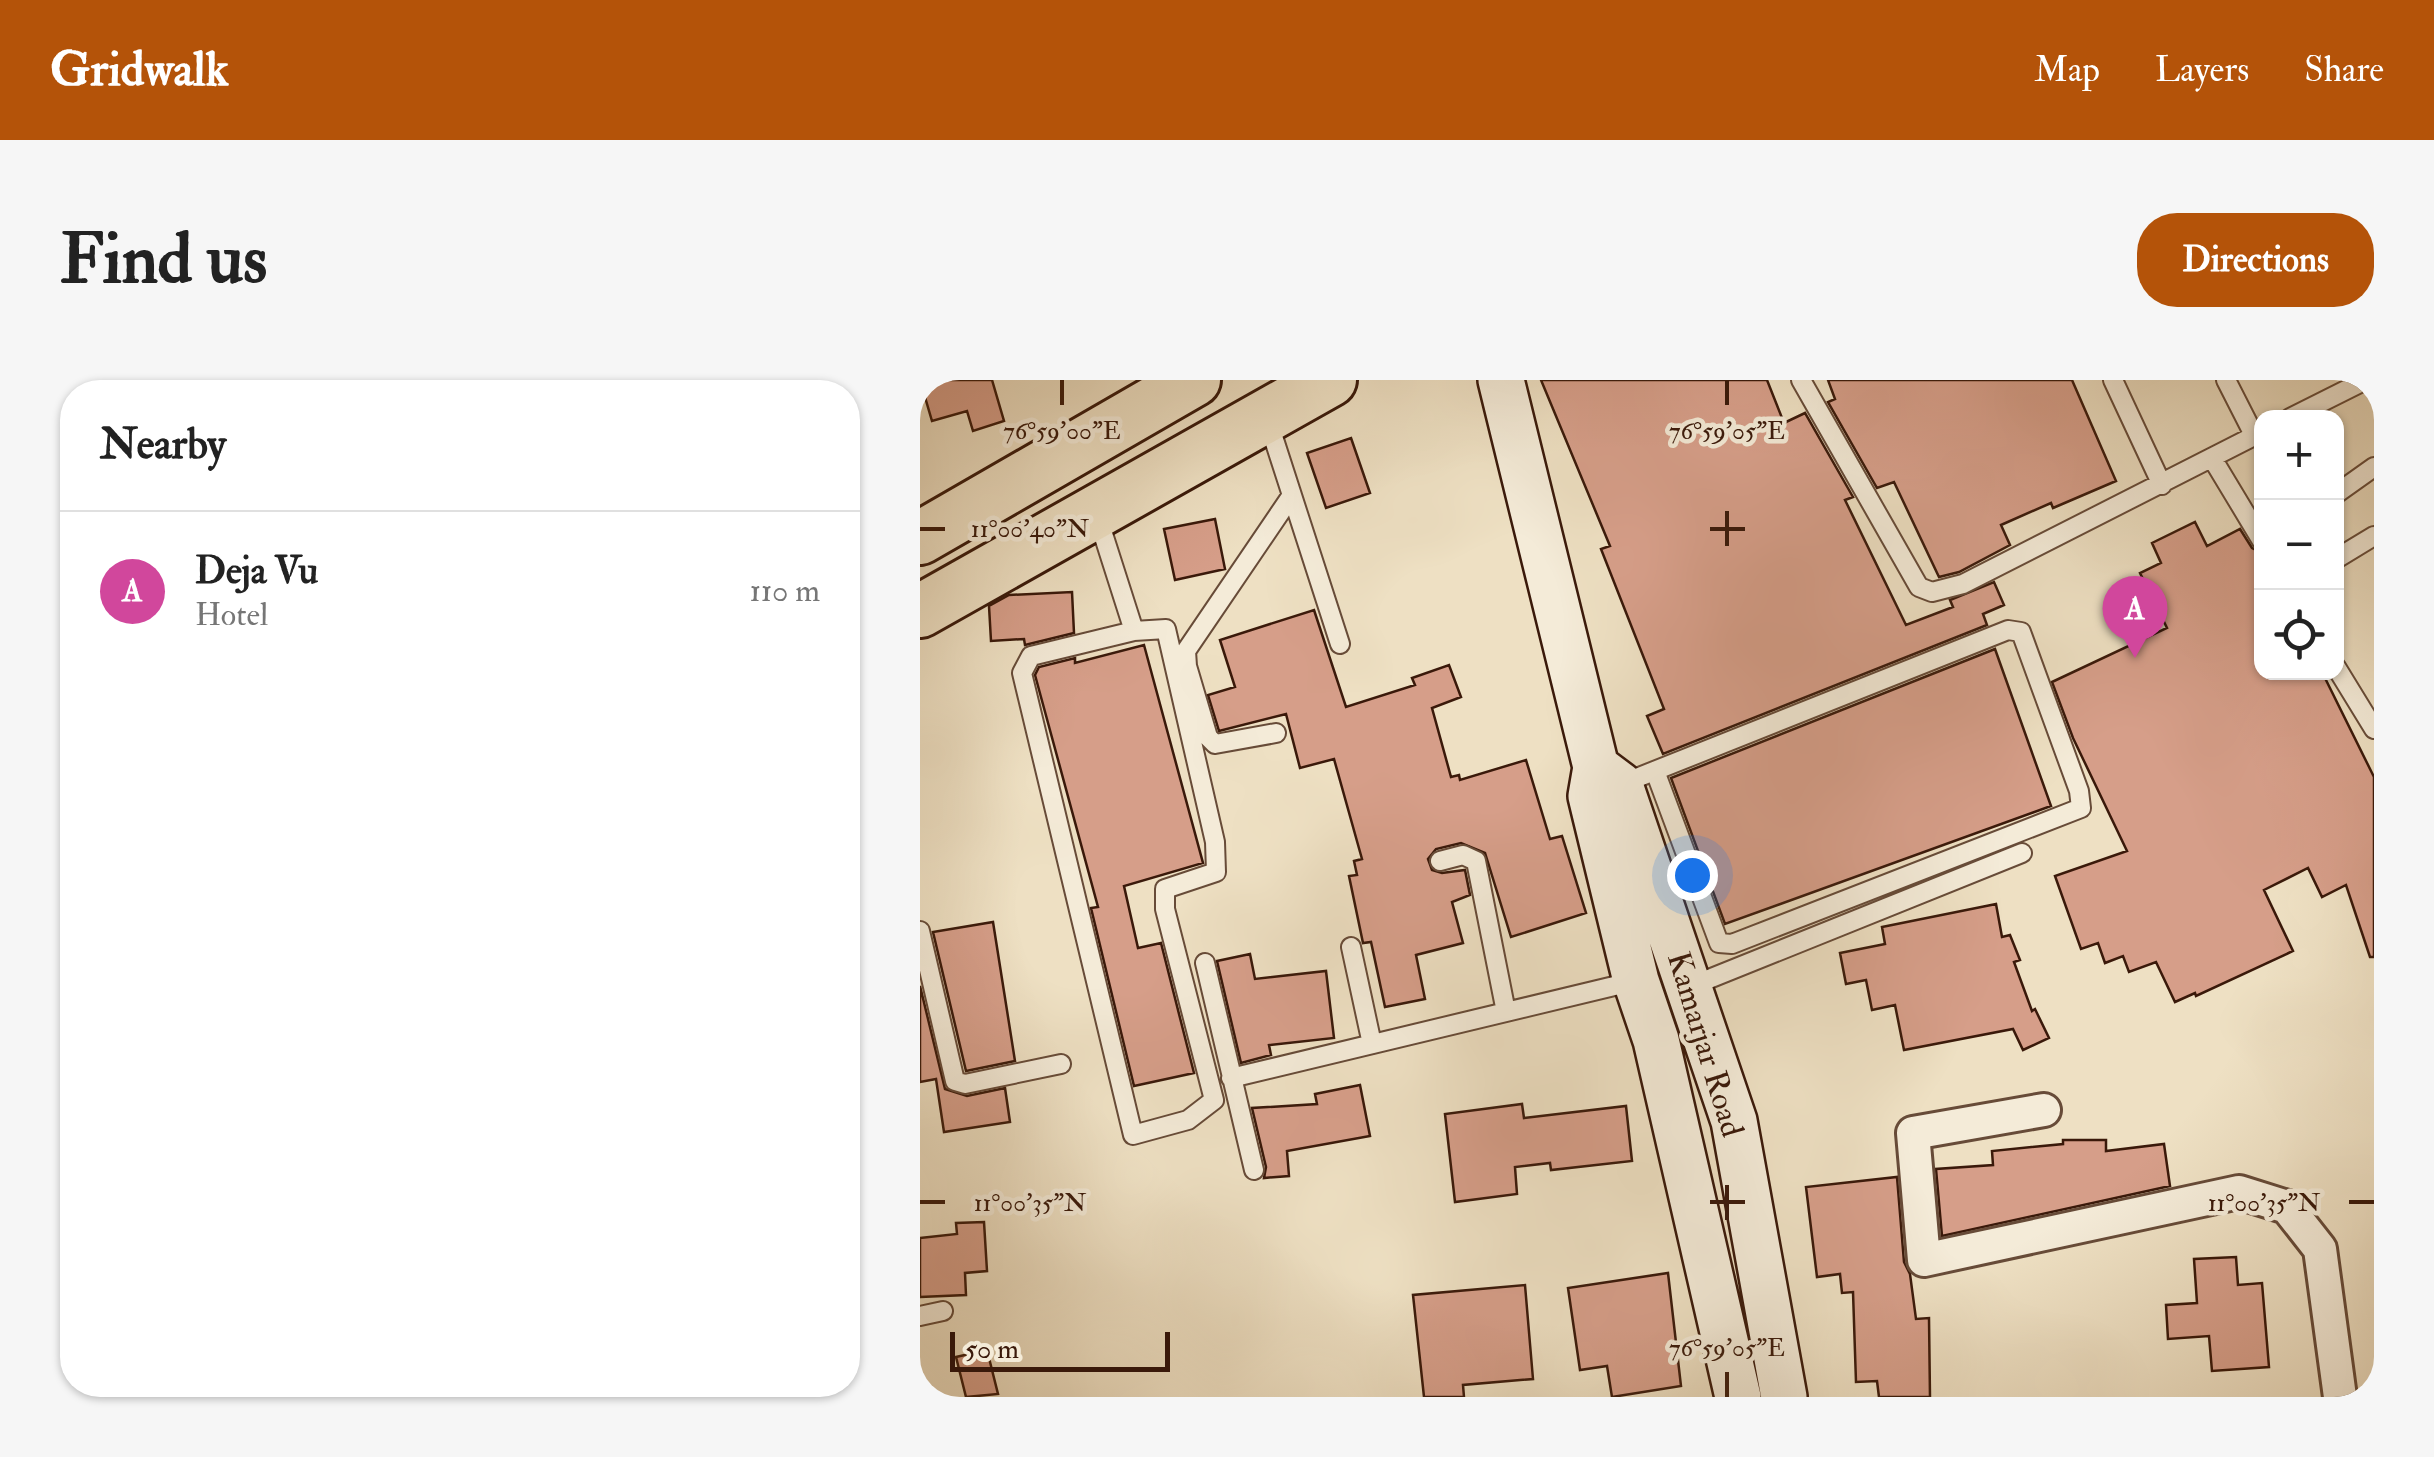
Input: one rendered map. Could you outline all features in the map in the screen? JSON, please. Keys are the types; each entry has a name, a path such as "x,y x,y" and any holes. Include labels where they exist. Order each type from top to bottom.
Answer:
{"main road":[{"path":"922,526 1194,380"},
{"path":"920,611 1330,380"},
{"path":"1501,380 1616,780 1636,981 1656,1040 1738,1397"},
{"name":"Kamarjar Road","path":"1616,780 1734,1121 1784,1397"}],"street":[{"path":"2044,1110 1913,1133 1924,1260 2238,1192 2287,1207 2320,1249 2340,1397"}],"lane":[{"path":"1801,380 1919,587 1932,592 1963,584 2254,435"},
{"path":"2113,380 2162,485"},
{"path":"2226,380 2254,426"},
{"path":"2306,410 2366,380"},
{"path":"1266,416 1340,644"},
{"path":"2212,458 2254,528"},
{"path":"2344,489 2374,468"},
{"path":"1276,733 1215,744 1208,737 1186,651 1292,495"},
{"path":"1096,510 1134,631"},
{"path":"2344,554 2374,536"},
{"path":"1166,628 1215,842 1216,872 1165,889 1165,909 1214,1100 1188,1120 1133,1135 1022,673 1031,656 1134,631 1166,628"},
{"path":"2008,630 2020,632 2079,791 2081,808 1732,944 1719,943 1616,780 2008,630"},
{"path":"2344,679 2374,730"},
{"path":"1689,987 2022,852"},
{"path":"1440,861 1463,855 1476,861 1506,1012"},
{"path":"920,931 956,1080 965,1084 1062,1064"},
{"path":"1351,947 1372,1044"},
{"path":"1205,963 1254,1170"},
{"path":"1232,1078 1636,981"},
{"path":"920,1316 942,1311"}],"building":[{"path":"920,380 992,380 1004,421 973,431 967,411 932,421"},
{"path":"1541,380 1767,380 1784,423 1805,413 1853,497 1845,500 1906,625 1953,607 1950,600 1994,582 2004,605 1983,614 1987,625 1663,754 1647,716 1664,709 1601,549 1610,546"},
{"path":"1828,380 2072,380 2116,481 2001,525 2010,545 1959,572 1939,577 1894,482 1877,488 1828,402 1835,399"},
{"path":"1351,438 1370,493 1326,508 1307,453"},
{"path":"1215,519 1225,569 1175,580 1164,529"},
{"path":"2195,522 2207,546 2240,529 2254,549 2254,680 2326,680 2374,777 2374,957 2370,957 2346,885 2322,897 2308,868 2264,890 2293,951 2196,996 2195,993 2175,1002 2156,962 2129,972 2123,956 2105,963 2098,943 2081,949 2055,876 2127,851 2073,738 2052,682 2167,628 2140,573 2161,563 2152,543"},
{"path":"1072,592 1074,633 1025,645 1024,639 991,641 989,606 1009,595"},
{"path":"1314,610 1346,707 1415,685 1412,678 1449,665 1461,697 1432,708 1451,777 1459,775 1460,780 1526,760 1550,839 1562,836 1586,913 1511,937 1485,853 1461,843 1436,849 1428,859 1432,870 1465,870 1470,895 1452,902 1463,943 1416,955 1425,999 1385,1007 1371,942 1363,943 1349,876 1357,875 1354,861 1362,859 1334,759 1300,768 1286,714 1219,731 1208,695 1235,687 1220,640"},
{"path":"1144,645 1203,863 1124,886 1138,948 1161,943 1194,1073 1134,1086 1091,908 1098,907 1035,675 1039,667 1075,658 1075,663"},
{"path":"1995,649 2051,806 1725,924 1671,778"},
{"path":"1996,904 2002,937 2010,935 2020,960 2014,962 2032,1011 2035,1009 2049,1038 2023,1050 2013,1029 1904,1050 1895,1005 1872,1010 1866,980 1846,984 1840,953 1885,944 1882,927"},
{"path":"993,922 1015,1061 966,1071 933,932"},
{"path":"1250,954 1255,979 1326,971 1334,1038 1269,1045 1271,1055 1241,1063 1217,961"},
{"path":"920,986 945,1089 967,1096 1005,1088 1010,1122 944,1132 936,1079 920,1082"},
{"path":"1360,1085 1370,1136 1287,1151 1289,1176 1264,1178 1266,1167 1252,1108 1317,1104 1315,1094"},
{"path":"1522,1104 1524,1118 1626,1106 1632,1161 1551,1170 1550,1163 1515,1167 1517,1194 1455,1202 1445,1114"},
{"path":"2063,1140 2106,1140 2106,1151 2164,1144 2170,1186 1942,1236 1936,1169 1993,1165 1992,1151 2063,1144"},
{"path":"1897,1177 1904,1262 1910,1274 1916,1319 1929,1318 1930,1397 1879,1397 1877,1381 1856,1382 1853,1292 1842,1293 1840,1274 1817,1277 1806,1187"},
{"path":"984,1222 987,1271 965,1273 966,1295 920,1297 920,1238 957,1234 956,1223"},
{"path":"2236,1257 2238,1285 2262,1283 2269,1367 2212,1371 2209,1336 2168,1339 2166,1305 2197,1303 2194,1259"},
{"path":"1668,1273 1681,1386 1612,1397 1607,1366 1580,1370 1568,1288"},
{"path":"1525,1285 1533,1379 1463,1385 1464,1397 1424,1397 1413,1295"},
{"path":"987,1350 998,1394 966,1397 956,1357"}],"place":[{"name":"Deja Vu","path":"2135,658"}]}
